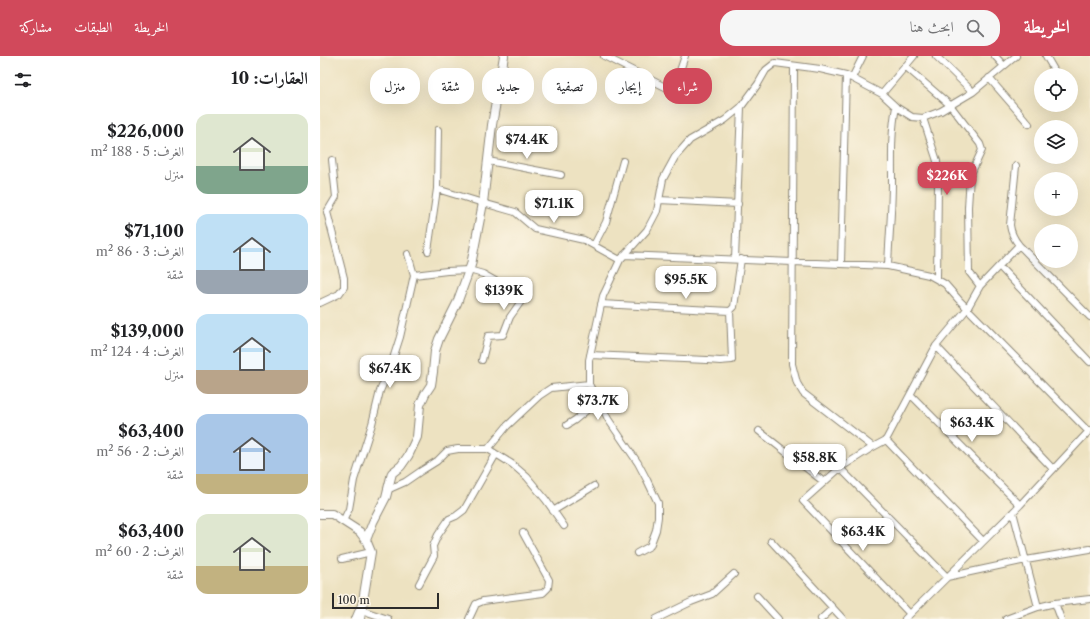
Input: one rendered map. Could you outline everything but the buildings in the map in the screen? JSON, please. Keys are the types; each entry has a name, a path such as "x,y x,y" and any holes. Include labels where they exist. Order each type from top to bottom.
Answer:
{"street":[{"path":"366,540 373,522 386,497 392,473 401,466 408,456 417,437 420,405 431,385 434,351 457,303 471,265 483,204 492,125 504,56"},
{"path":"604,56 671,90 674,88 685,56"},
{"path":"841,264 849,77 863,56"},
{"path":"882,94 914,56"},
{"path":"936,56 972,92"},
{"path":"995,56 1004,66"},
{"path":"637,553 650,546 656,530 658,503 648,480 608,419 589,384 589,360 603,296 622,257 647,230 657,211 663,179 675,157 690,140 724,120 741,107 758,84 766,70 775,63 820,69 849,77 882,94 896,107 912,117 923,118 941,111 972,92 1016,56"},
{"path":"1046,56 1053,68"},
{"path":"794,66 792,364 797,383 803,393 873,447"},
{"path":"905,66 950,105 980,144 982,150 970,176 968,207 969,272 980,286"},
{"path":"989,78 1029,124"},
{"path":"590,355 720,361 732,360 730,311 734,307 738,259 741,107"},
{"path":"888,266 893,123 896,107"},
{"path":"923,118 937,161 937,279"},
{"path":"428,251 437,190 438,130"},
{"path":"320,303 339,294 344,287 344,278 327,212 336,197 332,160"},
{"path":"594,245 606,222 623,161"},
{"path":"488,162 561,175"},
{"path":"1016,166 1010,225 1011,232 1019,245 1090,317"},
{"path":"437,190 515,212 535,229 584,240 622,257 738,259 888,266 929,275 946,284 967,309 1089,430 1020,505 908,617 803,501 840,468 886,440 936,346 967,309 980,286 1019,245"},
{"path":"659,200 738,204"},
{"path":"343,521 349,509 354,480 372,424 380,390 390,368 400,337 414,275 408,254"},
{"path":"999,266 1090,362"},
{"path":"414,275 469,270 483,274 515,292 522,300 510,317 503,335 488,336 482,360"},
{"path":"602,304 730,311"},
{"path":"936,346 1053,469"},
{"path":"488,449 507,426 539,396 552,388 589,384"},
{"path":"911,395 1020,505"},
{"path":"567,425 599,400"},
{"path":"759,432 824,482"},
{"path":"886,440 983,541"},
{"path":"388,490 405,482 437,461 447,450 488,449 512,464 527,478 554,511 564,526"},
{"path":"419,584 434,556 433,546 438,535 449,519 464,510 496,454"},
{"path":"840,468 947,577"},
{"path":"554,511 594,486"},
{"path":"1013,512 1038,607"},
{"path":"320,514 332,514 360,532 366,540 371,552 360,619"},
{"path":"469,619 476,604 483,601 543,593 548,588 549,580 523,533"},
{"path":"771,541 843,619"},
{"path":"947,577 1026,560 1090,549"},
{"path":"342,559 371,552"},
{"path":"656,619 691,602 712,594 734,574"},
{"path":"757,596 778,619"},
{"path":"1006,619 1038,607 1055,603 1090,599"},
{"path":"1055,603 1060,619"},
{"path":"355,619 362,606"},
{"path":"362,606 388,619"},
{"path":"821,619 833,608"}]}
